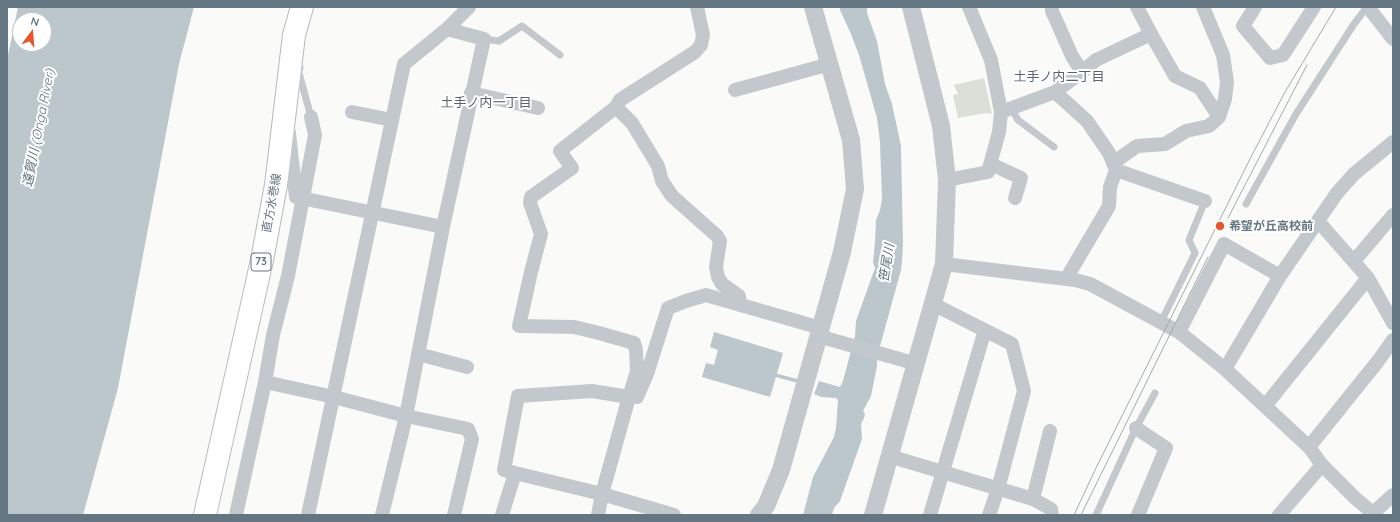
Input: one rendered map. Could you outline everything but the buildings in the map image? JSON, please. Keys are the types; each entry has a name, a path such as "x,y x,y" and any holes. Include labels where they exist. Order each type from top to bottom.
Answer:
{"main road":[{"name":"直方水巻線","path":"205,515 274,200 286,98 302,7"}],"street":[{"path":"308,515 404,64 447,29 469,7"},
{"path":"598,515 602,494 637,371 636,350 634,343 599,332 574,327 519,326 530,272 541,234 530,203 531,197 572,168 560,151 616,107 620,100 695,52 701,45 703,35 698,7"},
{"path":"759,515 766,506 781,470 824,335 855,189 851,140 813,7"},
{"path":"873,515 912,363 933,304 944,264 947,180 941,126 911,7"},
{"path":"947,180 988,172 1006,110 991,60 969,7"},
{"path":"1052,7 1052,11 1072,56 1082,72"},
{"path":"1137,7 1175,76 1200,88 1219,117"},
{"path":"1114,167 1137,146 1165,144 1186,131 1209,126 1219,117 1225,99 1227,82 1223,55 1203,7"},
{"path":"1255,7 1243,26 1270,58 1283,55 1314,7"},
{"path":"1367,7 1393,39"},
{"path":"382,515 406,416 442,227 484,39 447,29"},
{"path":"1006,110 1055,92 1096,60 1151,34"},
{"path":"735,90 830,64"},
{"path":"1055,92 1087,121 1109,154 1114,167 1110,187 1109,206 1066,279"},
{"path":"471,93 538,108"},
{"path":"286,98 296,197 442,227"},
{"path":"616,107 632,123 658,166 662,181 672,196 717,236 720,241 716,267 718,277 722,284 739,296 740,305"},
{"path":"352,112 392,120"},
{"path":"236,515 265,382 273,335 288,276 303,198 315,134 311,117"},
{"path":"1225,369 1280,276 1337,193 1354,174 1393,142"},
{"path":"991,164 1021,178 1015,198"},
{"path":"1114,167 1205,201"},
{"path":"1354,261 1393,215"},
{"path":"1318,221 1368,278 1393,323"},
{"path":"1179,332 1224,244 1280,276"},
{"path":"944,264 1075,280 1090,284 1179,332 1225,369 1309,447 1322,464 1372,514 1393,495"},
{"path":"1265,406 1368,278"},
{"path":"674,515 602,494 515,474 504,470 518,396 592,391 637,397 647,374 668,308 706,295 912,363"},
{"path":"933,304 1012,344 1024,391 998,488 989,515"},
{"path":"930,515 985,330"},
{"path":"1309,447 1393,340"},
{"path":"418,354 467,367"},
{"path":"265,382 334,397 406,416 468,429 472,438 454,515"},
{"path":"1136,428 1166,448 1138,515"},
{"path":"1033,499 1050,431"},
{"path":"889,456 1033,499 1051,509 1052,515"},
{"path":"1279,515 1322,464"},
{"path":"502,515 515,474"}],"lane":[{"path":"1246,204 1296,114 1354,24 1367,7"},
{"path":"484,39 499,41 522,26 560,55"},
{"path":"302,59 299,73 311,117"},
{"path":"1006,110 1054,147"},
{"path":"1161,322 1195,253 1189,240 1205,201"},
{"path":"1096,515 1136,428 1155,393"}],"shaded area":[{"path":"984,78 992,114 986,113 958,118 953,95 958,94 954,85"}],"water":[{"name":"遠賀川 (Onga River)","path":"18,7 194,7 179,64 118,388 83,515 7,515 7,60 12,36 12,52 52,52 52,12 17,12"},
{"name":"笹尾川","path":"840,7 867,7 867,13 877,41 885,84 892,104 901,146 902,261 901,270 877,357 877,366 871,396 863,411 865,414 861,424 862,439 840,501 834,508 832,515 803,515 813,477 834,437 836,428 838,400 836,398 821,397 814,394 819,381 840,387 843,381 855,336 856,321 875,268 873,262 876,220 882,199 880,142 877,118 859,55"},
{"path":"714,332 783,353 770,397 702,377 706,363 714,365 718,350 710,347"}],"waterway":[{"path":"775,375 801,382"}],"tram line":[{"path":"1074,515 1251,157 1285,92 1336,7"},
{"path":"1228,218 1307,65"},
{"path":"1081,515 1208,257"}],"place":[{"name":"希望が丘高校前","path":"1220,226"}],"district":[{"name":"土手ノ内二丁目","path":"1059,77"},
{"name":"土手ノ内一丁目","path":"486,103"}]}
